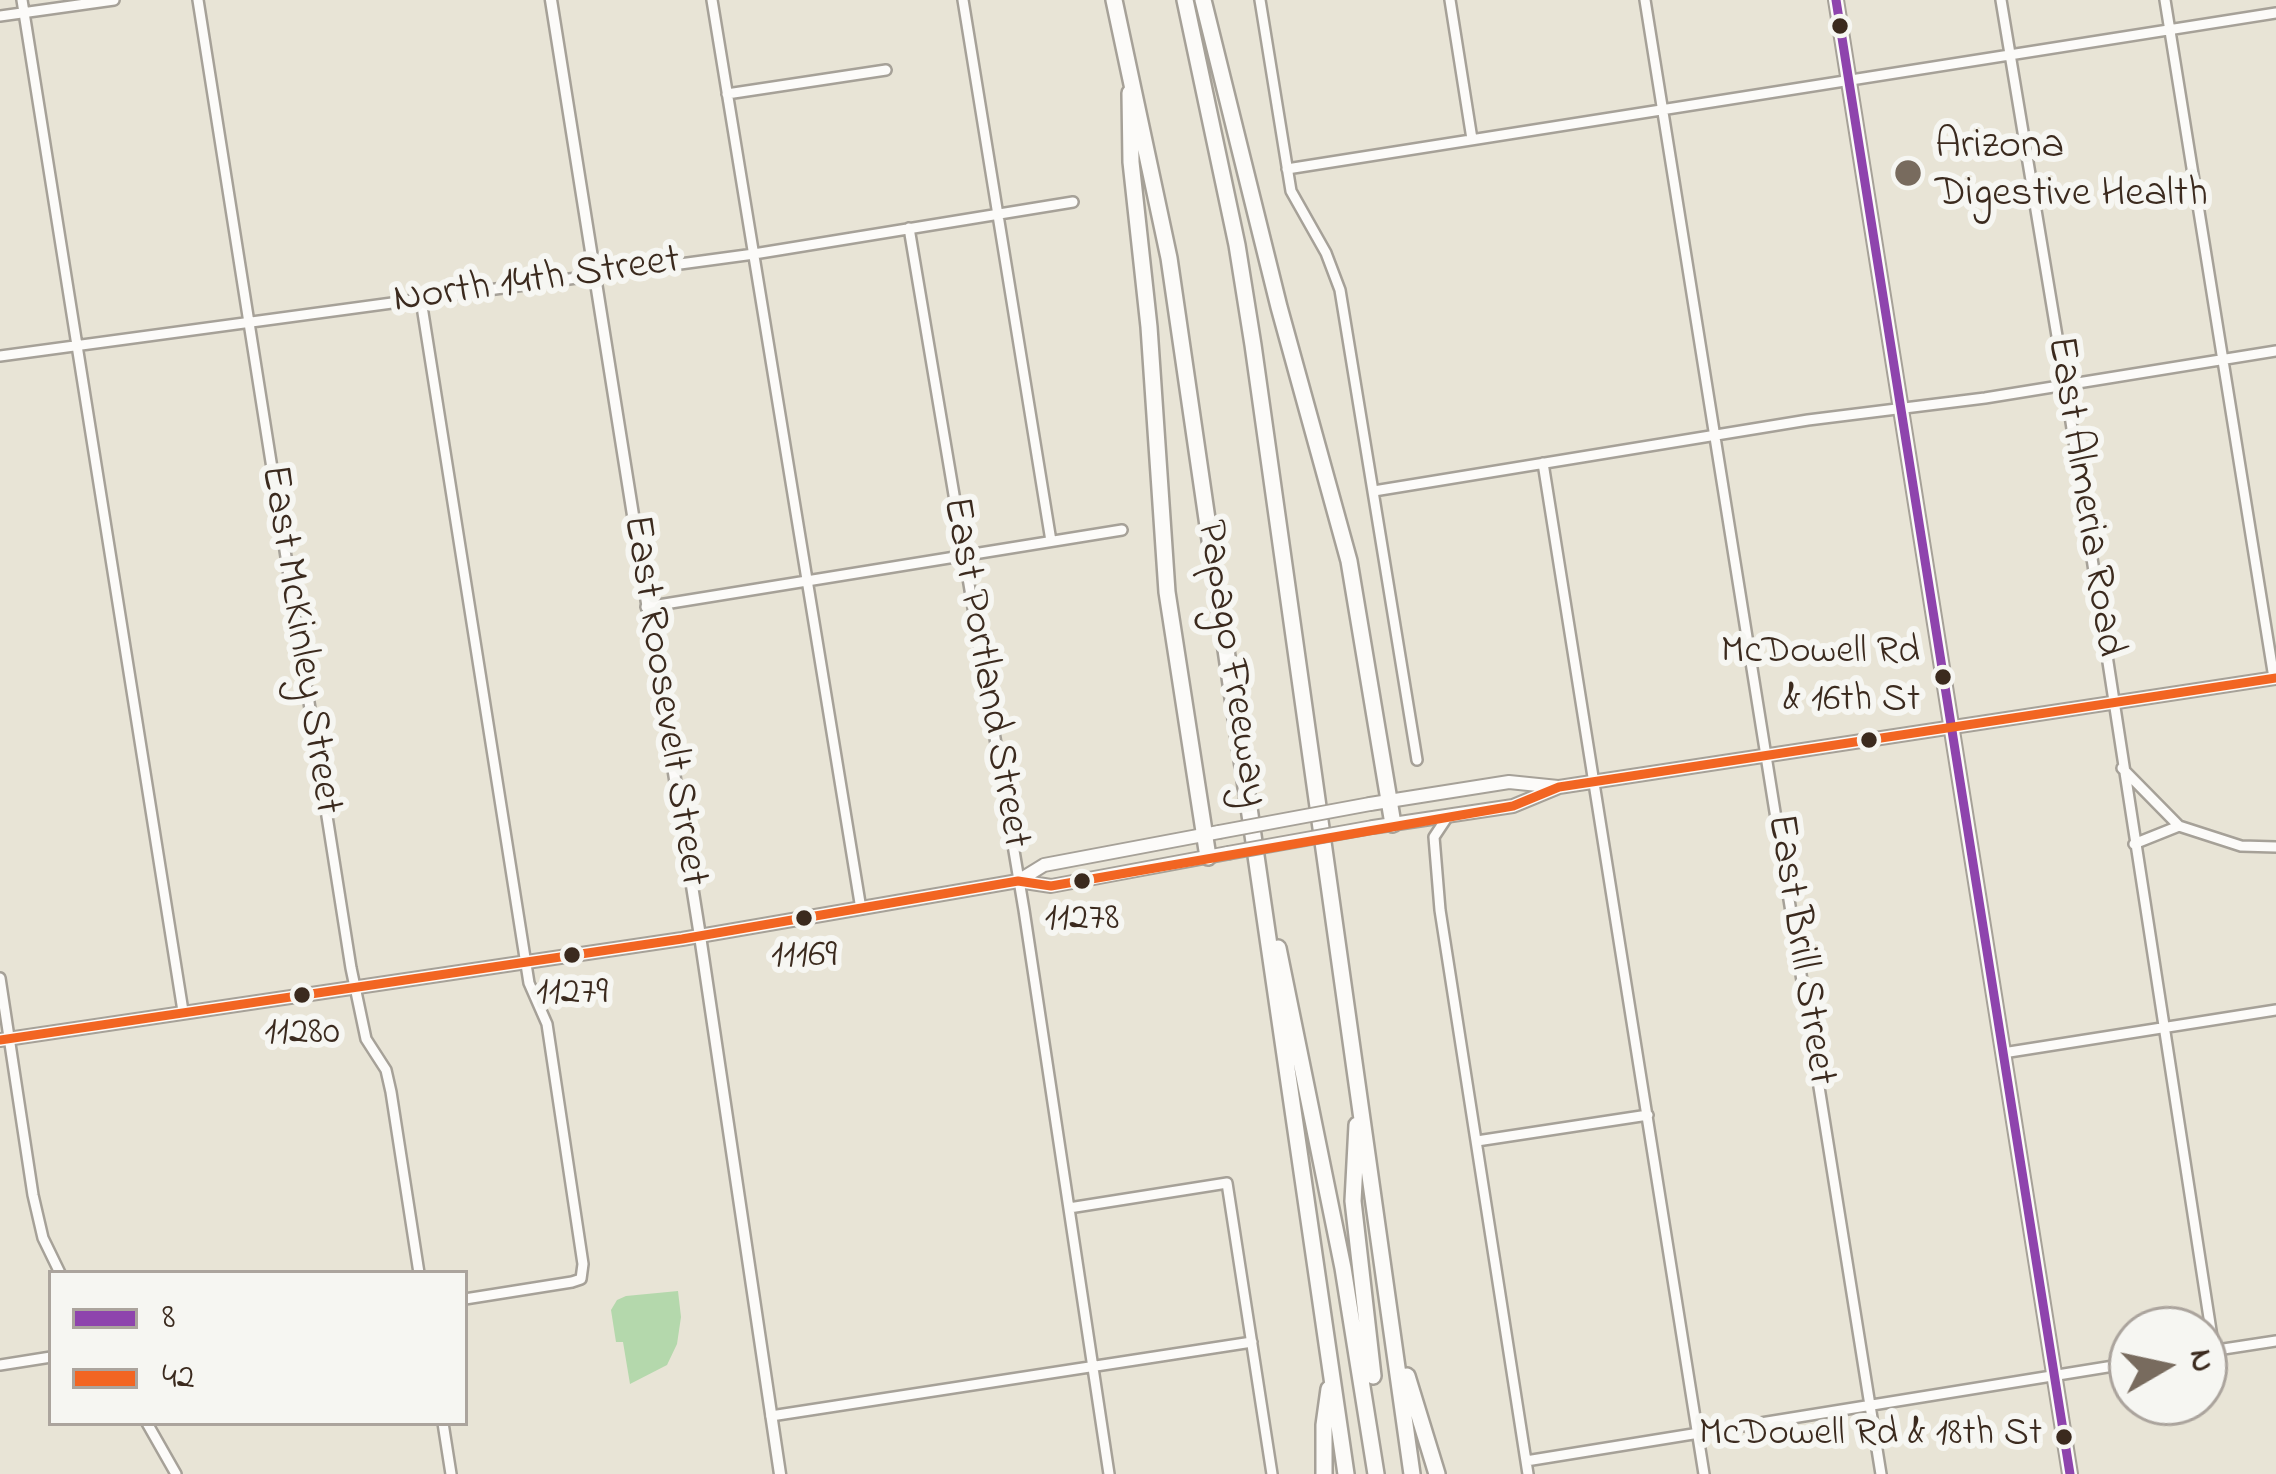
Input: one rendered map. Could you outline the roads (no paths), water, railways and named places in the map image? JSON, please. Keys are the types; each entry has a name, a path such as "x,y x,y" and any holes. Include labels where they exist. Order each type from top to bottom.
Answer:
{"highway":[{"name":"Papago Freeway","path":"1114,0 1169,258 1346,1474"},
{"name":"Papago Freeway","path":"1185,0 1238,245 1412,1474"},
{"path":"1203,0 1279,307 1349,561 1393,824"},
{"path":"1129,60 1131,162 1150,327 1164,562 1211,833 1208,857"},
{"path":"1266,905 1287,982 1343,1268 1376,1474"},
{"path":"1359,1090 1353,1201 1386,1474"},
{"path":"1393,1334 1437,1474"},
{"path":"1324,1474 1324,1425 1332,1369"}],"main road":[{"path":"1836,0 2070,1474"},
{"path":"4,1039 700,935 1018,881 1052,886 1513,806 1559,788 1594,782 2275,678"},
{"path":"1018,881 1044,865 1370,804 1509,782 1559,788"}],"street":[{"path":"0,16 23,6 114,0"},
{"name":"East McKinley Street","path":"198,0 354,986 366,1039 386,1070 391,1092 419,1270"},
{"name":"East Roosevelt Street","path":"551,0 700,935 780,1474"},
{"path":"712,0 861,909"},
{"path":"963,0 1051,541"},
{"path":"1260,0 1291,191 1340,290 1417,760"},
{"path":"1450,0 1472,139"},
{"name":"East Brill Street","path":"1645,0 1881,1474"},
{"name":"East Almeria Road","path":"2001,0 2065,384 2203,1306"},
{"path":"2165,0 2275,678"},
{"path":"23,6 182,1011"},
{"path":"1288,169 2276,13"},
{"path":"727,94 886,70"},
{"name":"North 14th Street","path":"0,356 754,254 1073,202"},
{"name":"East Portland Street","path":"909,228 1018,881 1108,1474"},
{"path":"422,300 529,982 547,1024 584,1264 580,1279 468,1299"},
{"path":"1373,490 2276,351"},
{"path":"1543,463 1703,1474"},
{"path":"646,607 1122,530"},
{"path":"2122,768 2180,826 2241,846 2276,847"},
{"path":"1450,815 1437,827 1434,845 1440,910 1528,1474"},
{"path":"2134,844 2180,826"},
{"path":"0,978 4,1039 33,1195 43,1238 59,1270"},
{"path":"2003,1053 2276,1010"},
{"path":"1477,1142 1648,1115"},
{"path":"1069,1208 1227,1183 1272,1474"},
{"path":"2228,1348 2276,1341"},
{"path":"771,1416 1252,1342"},
{"path":"0,1365 48,1357"},
{"path":"1526,1461 2108,1367"},
{"path":"148,1426 176,1474"},
{"path":"443,1426 451,1474"}],"place":[{"name":"Arizona Digestive Health","path":"1908,173"},
{"name":"McDowell Rd & 16th St","path":"1943,677"},
{"name":"11278","path":"1082,881"},
{"name":"11169","path":"804,918"},
{"name":"11279","path":"572,955"},
{"name":"11280","path":"302,995"},
{"name":"McDowell Rd & 18th St","path":"2064,1437"}]}
